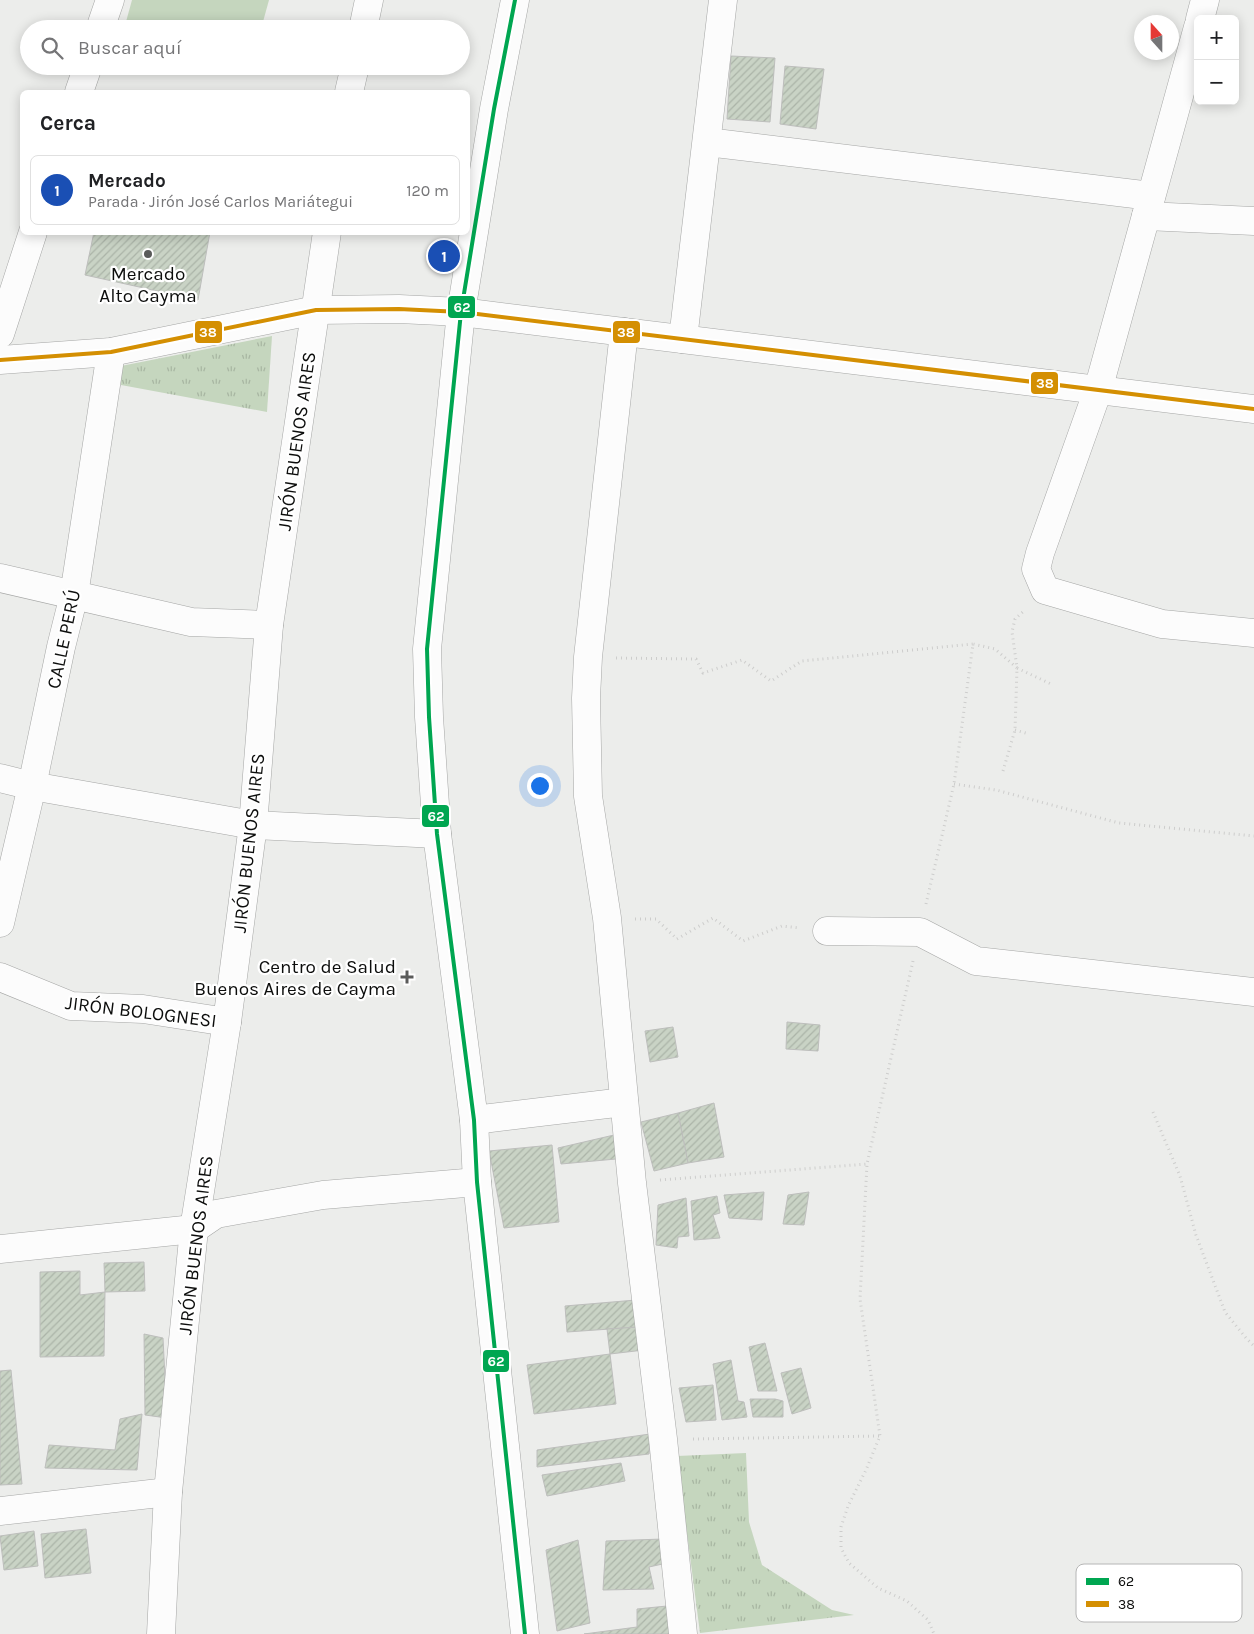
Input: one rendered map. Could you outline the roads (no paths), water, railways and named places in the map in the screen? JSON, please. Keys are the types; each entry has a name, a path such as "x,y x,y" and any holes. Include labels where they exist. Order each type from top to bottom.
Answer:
{"street":[{"path":"103,20 110,0"},
{"path":"365,20 369,0"},
{"path":"515,0 494,109 461,312 427,649 429,717 437,834 474,1120 477,1182 525,1634"},
{"path":"683,339 723,0"},
{"path":"1201,15 1205,0"},
{"path":"1194,41 1098,390 1036,569 1045,590 1162,624 1254,633"},
{"path":"80,90 85,75"},
{"path":"349,90 353,75"},
{"path":"707,142 1254,221"},
{"path":"0,334 32,235"},
{"name":"JIRÓN BUENOS AIRES","path":"161,1634 168,1492 194,1229 227,1022 253,825 269,625 327,235"},
{"path":"0,360 111,352 316,310 399,309 461,312 1254,409"},
{"path":"624,332 588,657 586,698 588,796 607,918 632,1183 663,1439 683,1634"},
{"name":"CALLE PERÚ","path":"0,923 74,595 111,352"},
{"path":"0,578 191,622 269,625"},
{"path":"0,778 32,786 253,825 437,834"},
{"path":"827,931 920,932 976,962 1254,992"},
{"name":"JIRÓN BOLOGNESI","path":"0,978 71,1006 143,1009 227,1022"},
{"path":"474,1120 624,1102"},
{"path":"0,1249 194,1229 216,1214 323,1195 477,1182"},
{"path":"0,1512 168,1492"}],"place":[{"name":"Mercado Alto Cayma","path":"148,254"},
{"name":"Mercado","path":"444,256"},
{"name":"Centro de Salud Buenos Aires de Cayma","path":"407,977"}]}
